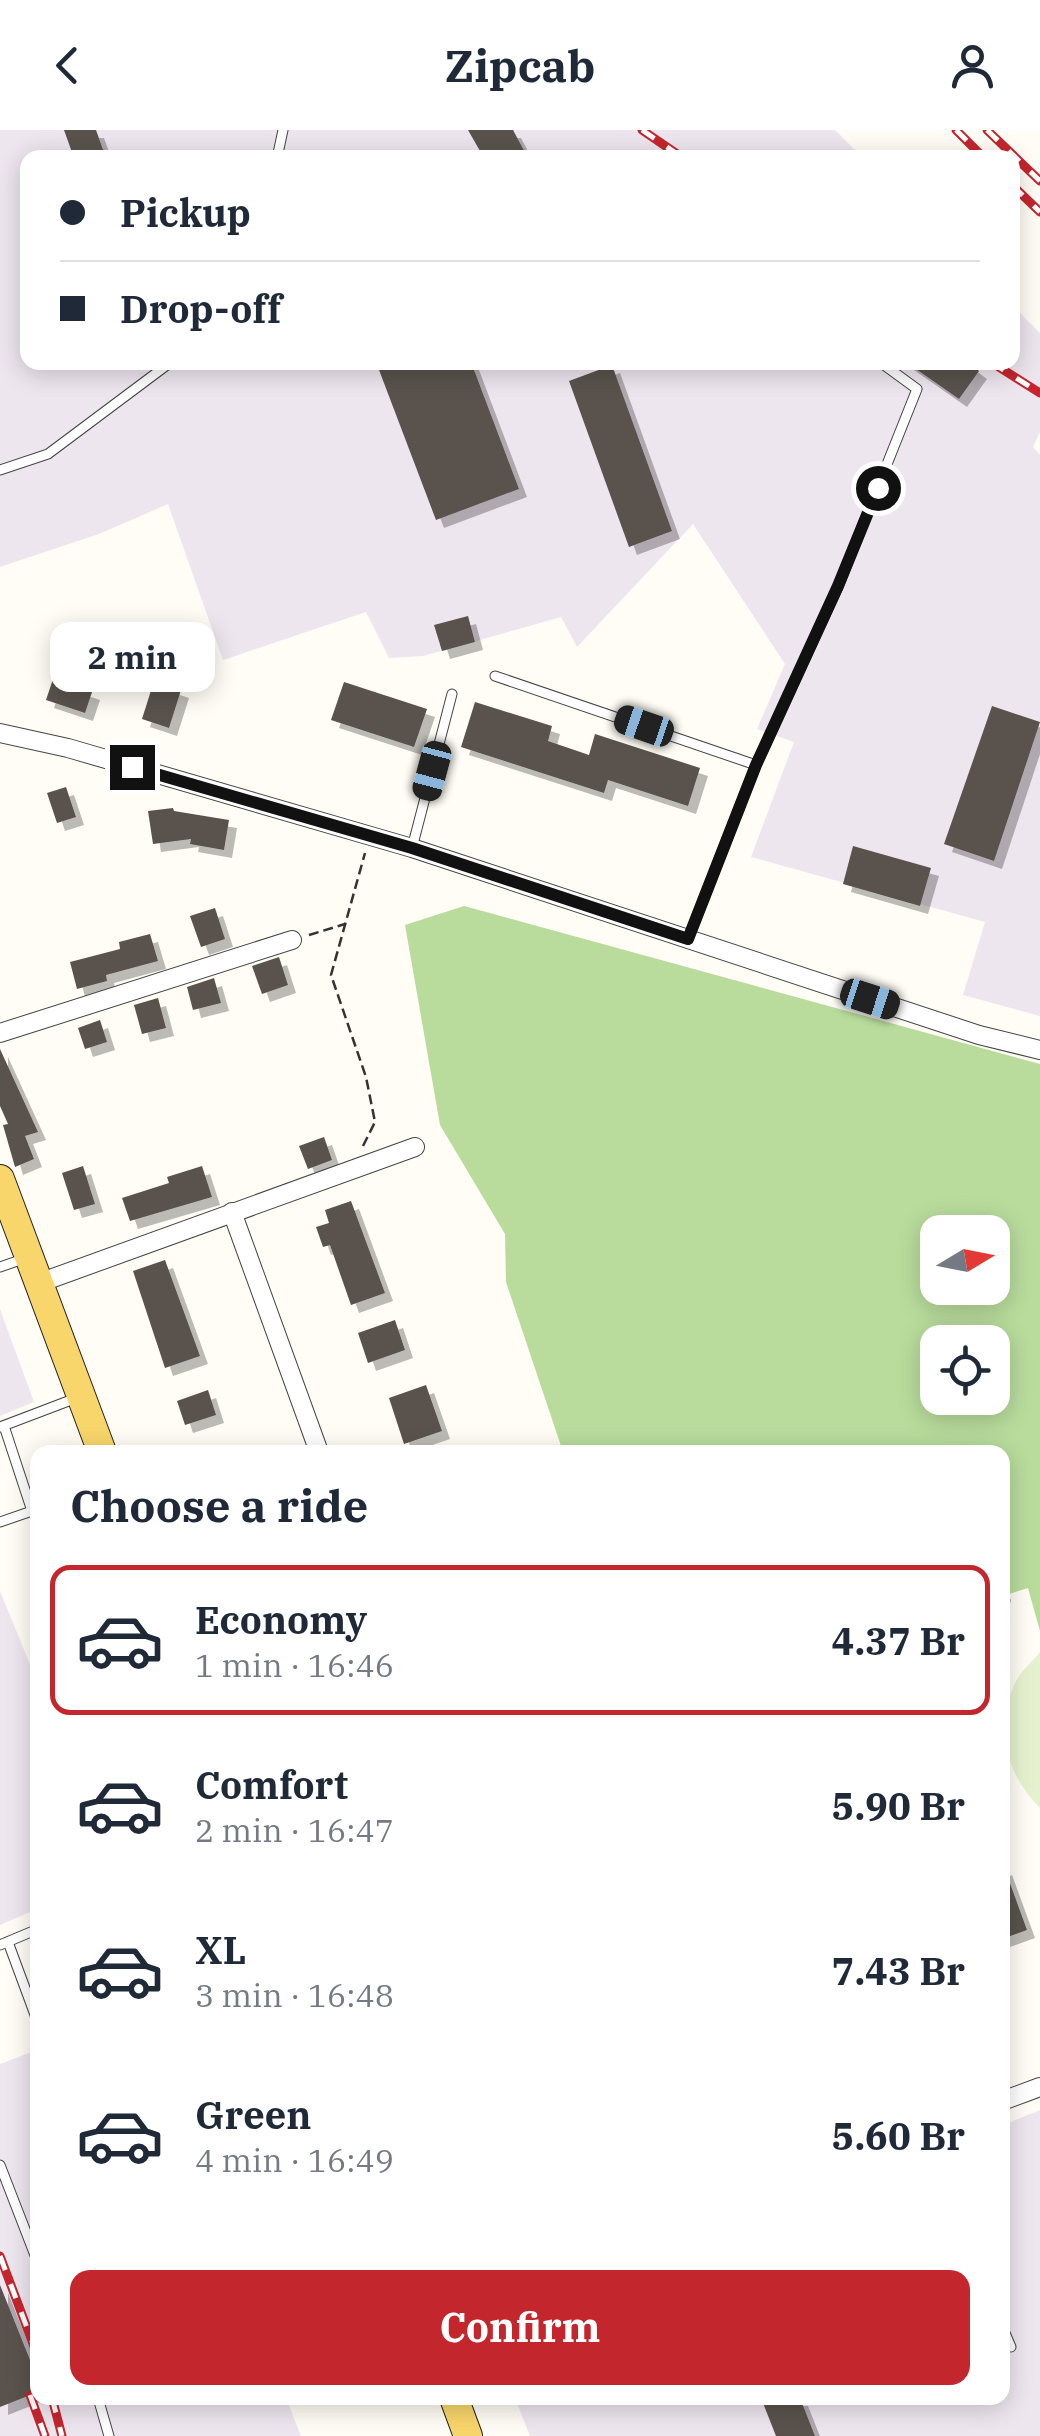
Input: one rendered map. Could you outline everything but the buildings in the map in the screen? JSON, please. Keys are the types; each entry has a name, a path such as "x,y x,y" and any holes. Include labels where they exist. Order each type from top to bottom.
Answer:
{"main road":[{"path":"0,1179 99,1445"},
{"path":"457,2405 468,2436"}],"street":[{"path":"0,733 68,748 412,848 979,1035 1040,1050"},
{"path":"0,1033 292,940"},
{"path":"34,1270 232,1212 415,1148"},
{"path":"232,1212 316,1445"},
{"path":"1010,2098 1040,2087"}],"lane":[{"path":"0,470 48,454 160,370"},
{"path":"688,939 756,765 838,586 917,389 891,370"},
{"path":"495,676 756,765"},
{"path":"412,848 452,694"},
{"path":"0,1267 34,1270"},
{"path":"30,1505 2,1426 81,1396"},
{"path":"0,1522 30,1512"},
{"path":"30,1933 4,1944 30,2004"},
{"path":"0,2165 30,2242"},
{"path":"100,2405 109,2436"}],"path":[{"path":"346,1172 375,1122 366,1077 331,975 370,837"},
{"path":"292,940 346,924"}],"shaded area":[{"path":"0,130 835,130 855,150 20,150 20,370 1020,370 1020,313 1040,333 1040,432 1033,447 1040,455 1040,1016 963,995 985,922 751,857 794,742 757,729 785,664 693,524 577,647 561,617 423,656 389,658 366,612 223,660 168,504 99,534 0,567"},
{"path":"0,1309 34,1402 0,1416"},
{"path":"0,1591 30,1664 30,1912 0,1925"},
{"path":"30,2053 30,2405 289,2405 301,2436 0,2436 0,2064"},
{"path":"1040,2110 1040,2436 530,2436 518,2405 1010,2405 1010,2122"}],"green space":[{"path":"464,906 1040,1064 1040,1631 1028,1588 1010,1594 1010,1445 561,1445 506,1282 505,1234 440,1125 405,925"},
{"path":"1040,1652 1040,1808 1028,1795 1010,1759 1010,1697 1023,1671"}],"railway":[{"path":"642,130 671,150"},
{"path":"956,130 976,150"},
{"path":"987,130 1008,150"},
{"path":"1020,162 1040,181"},
{"path":"1020,193 1040,212"},
{"path":"1004,370 1040,393"},
{"path":"0,2256 30,2336"},
{"path":"34,2405 45,2436"},
{"path":"54,2405 62,2436"}],"route":[{"path":"132,767 412,848 688,939 769,734 838,586 878,488"}]}
